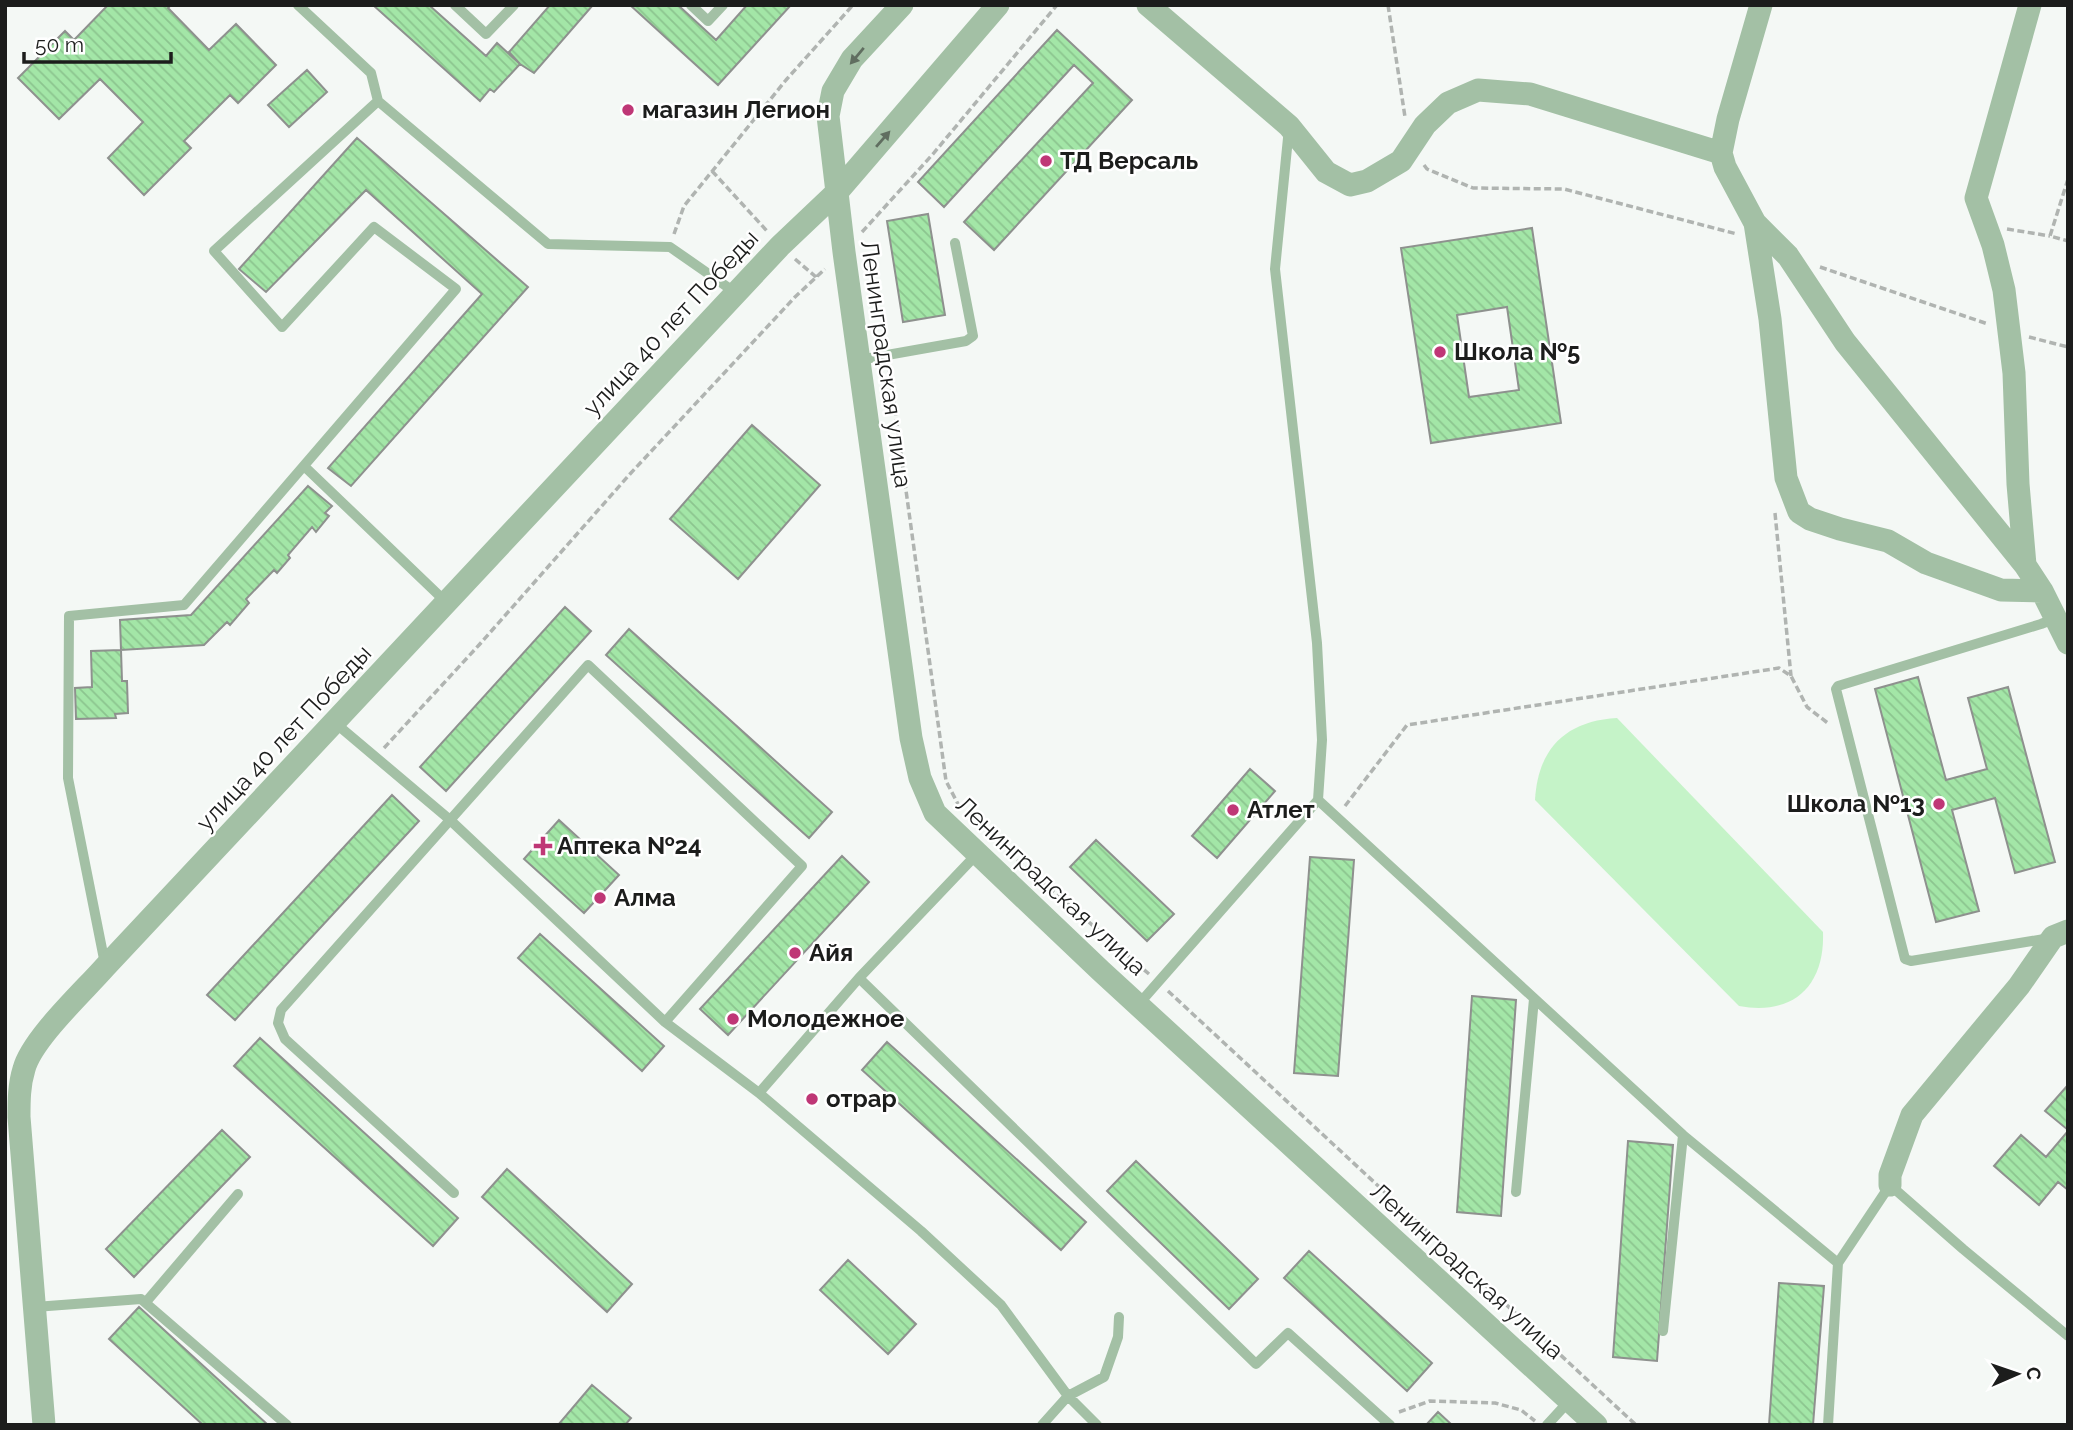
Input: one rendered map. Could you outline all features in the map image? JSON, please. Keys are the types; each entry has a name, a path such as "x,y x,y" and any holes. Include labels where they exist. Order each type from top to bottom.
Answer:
{"street":[{"path":"838,191 828,117 832,91 852,60 902,5"},
{"name":"улица 40 лет Победы","path":"44,1425 19,1118 24,1066 36,1046 334,721 780,246 838,191 998,5"},
{"path":"1148,5 1289,126 1326,172 1350,185 1367,181 1401,161 1425,125 1448,103 1478,90 1530,94 1721,153"},
{"path":"1761,5 1728,119 1721,153 1751,230 1770,319 1787,478 1794,503 1799,512 1830,526 1888,541 1926,563 2001,590 2042,591"},
{"path":"2025,565 2018,484 2014,373 2004,290 1976,198 2030,5"},
{"name":"Ленинградская улица","path":"838,191 902,675 920,778 934,813 1138,1005 1596,1425"},
{"path":"1751,230 1788,256 1845,342 2025,565 2042,591 2068,643"},
{"path":"1890,1185 1890,1174 1912,1115 2060,934"}],"lane":[{"path":"298,5 371,73 378,101 548,244 670,247 736,293"},
{"path":"454,5 486,34 514,5"},
{"path":"691,5 708,21 723,5"},
{"path":"106,967 68,778 69,617 184,605 456,289 374,227 282,327 215,251 378,101"},
{"path":"1138,1005 1318,800 1322,740 1317,643 1275,269 1289,126"},
{"path":"859,360 965,341 973,336 955,243"},
{"path":"304,466 447,603"},
{"path":"2056,618 1838,686 1837,694 1905,959 1911,961 2060,934"},
{"path":"454,1193 285,1039 278,1023 281,1010 588,665 802,866 665,1022"},
{"path":"334,721 449,819 665,1022 759,1093 911,1222 1001,1304 1068,1396 1097,1425"},
{"path":"1318,800 1683,1135 1838,1263"},
{"path":"759,1093 859,978 976,855"},
{"path":"859,978 1256,1364 1288,1333 1386,1421"},
{"path":"1516,1192 1534,999"},
{"path":"1663,1331 1683,1135"},
{"path":"1828,1425 1838,1263 1890,1185 2068,1336"},
{"path":"146,1302 238,1194"},
{"path":"35,1307 133,1299 146,1302 287,1425"},
{"path":"1042,1425 1068,1396 1104,1377 1118,1337 1119,1317"},
{"path":"1548,1425 1570,1400"}],"path":[{"path":"670,247 684,206 786,80 853,5"},
{"path":"376,757 479,645 629,474 816,277 844,252 933,154 1057,5"},
{"path":"1388,5 1409,149 1427,169 1473,188 1564,189 1751,230"},
{"path":"712,171 780,246 816,277"},
{"path":"2050,236 2068,179"},
{"path":"1986,225 2068,241"},
{"path":"1788,256 2009,331 2068,347"},
{"path":"887,355 946,781 963,810"},
{"path":"1775,509 1791,676 1807,707 1848,738"},
{"path":"1336,817 1407,725 1779,668 1791,676"},
{"path":"1012,855 1159,982 1636,1425"},
{"path":"1386,1421 1430,1401 1495,1403 1521,1410 1539,1425"}],"green space":[{"path":"1617,718 1823,932 1822,951 1812,982 1790,1001 1758,1008 1739,1006 1535,800 1542,766 1558,741 1583,725"}],"building":[{"path":"108,5 171,5 168,8 209,50 236,24 276,65 238,103 230,95 184,141 191,148 144,195 108,158 143,122 100,79 59,119 18,78 65,31 74,40"},
{"path":"373,5 429,5 486,56 497,43 520,64 494,92 490,89 480,101"},
{"path":"550,5 593,5 534,73 520,64 509,52"},
{"path":"630,5 678,5 716,40 747,5 791,5 718,85"},
{"path":"1057,30 1132,100 994,250 964,222 1093,83 1074,65 944,207 918,182"},
{"path":"307,70 327,92 289,127 268,105"},
{"path":"357,138 528,287 351,486 328,468 482,294 366,190 266,292 239,269"},
{"path":"928,214 945,315 903,322 887,221"},
{"name":"Школа №5","path":"1532,228 1561,423 1431,443 1401,248","holes":["1507,307 1519,390 1469,397 1457,315"]},
{"path":"752,425 820,485 738,579 670,519"},
{"path":"308,486 332,506 325,513 329,516 316,532 312,527 288,555 290,558 277,573 274,570 246,599 249,603 230,625 227,622 204,645 121,650 120,620 191,615"},
{"path":"565,607 591,631 446,791 420,767"},
{"path":"629,629 832,812 809,838 606,655"},
{"path":"121,650 122,681 127,681 128,713 115,714 116,718 76,719 75,688 92,687 91,651"},
{"name":"Школа №13","path":"1918,677 1946,780 1987,769 1968,698 2008,687 2055,862 2015,873 1995,798 1952,810 1979,911 1936,922 1875,689"},
{"path":"1250,769 1275,791 1217,858 1192,836"},
{"path":"392,795 419,821 235,1020 207,995"},
{"path":"559,820 619,875 584,913 524,859"},
{"path":"1096,840 1174,914 1147,941 1070,867"},
{"path":"842,856 869,882 728,1035 700,1009"},
{"path":"1310,857 1354,860 1338,1076 1294,1073"},
{"path":"540,934 664,1046 642,1071 518,958"},
{"path":"1472,996 1516,1000 1501,1216 1457,1212"},
{"path":"260,1038 458,1218 433,1246 234,1066"},
{"path":"887,1042 1086,1222 1061,1250 862,1070"},
{"path":"2068,1085 2068,1130 2045,1111"},
{"path":"222,1130 250,1157 134,1277 106,1249"},
{"path":"2068,1131 2068,1190 2058,1182 2039,1205 1994,1166 2021,1135 2046,1157"},
{"path":"1628,1141 1673,1145 1657,1361 1613,1357"},
{"path":"1136,1161 1258,1279 1229,1309 1107,1191"},
{"path":"507,1169 632,1284 607,1312 482,1197"},
{"path":"1309,1251 1432,1363 1407,1391 1284,1278"},
{"path":"848,1260 916,1324 888,1354 820,1290"},
{"path":"1779,1283 1824,1286 1813,1425 1769,1425"},
{"path":"139,1307 268,1425 203,1425 109,1339"},
{"path":"592,1385 631,1418 625,1425 558,1425"},
{"path":"1438,1412 1452,1425 1426,1425"}],"place":[{"name":"магазин Легион","path":"628,110"},
{"name":"ТД Версаль","path":"1046,161"},
{"name":"Школа №5","path":"1440,352"},
{"name":"Школа №13","path":"1939,804"},
{"name":"Атлет","path":"1233,810"},
{"name":"Аптека №24","path":"543,846"},
{"name":"Алма","path":"600,898"},
{"name":"Айя","path":"795,953"},
{"name":"Молодежное","path":"733,1019"},
{"name":"отрар","path":"812,1099"}]}
